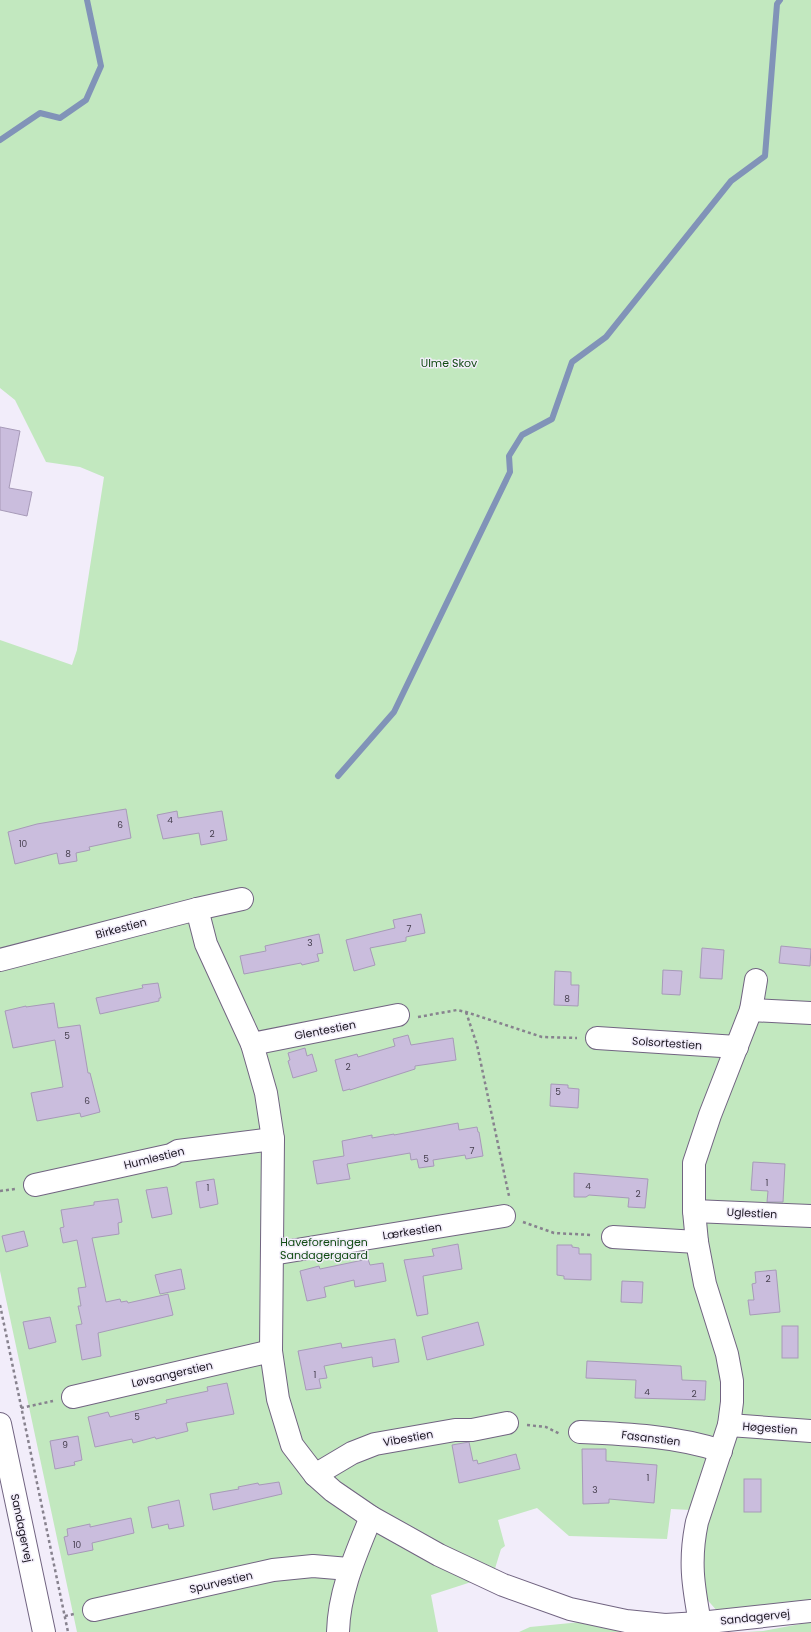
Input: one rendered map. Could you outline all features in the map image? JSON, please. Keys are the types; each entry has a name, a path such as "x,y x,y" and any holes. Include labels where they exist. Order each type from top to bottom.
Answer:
{"street":[{"name":"Birkestien","path":"0,960 242,898"},
{"name":"Sandagervej","path":"196,909 206,944 252,1044 266,1093 273,1139 272,1351 278,1399 292,1445 315,1475 333,1491 371,1517 439,1555 503,1584 570,1609 626,1621 665,1625 700,1623 811,1611"},
{"path":"700,1623 692,1577 694,1535 729,1425 732,1402 731,1374 727,1354 705,1284 697,1242 694,1211 694,1163 710,1114 751,1010 756,980"},
{"path":"751,1010 811,1013"},
{"name":"Glentestien","path":"252,1044 398,1016"},
{"name":"Solsortestien","path":"597,1038 737,1047"},
{"name":"Humlestien","path":"35,1185 171,1155 178,1151 273,1139"},
{"name":"Uglestien","path":"694,1211 811,1216"},
{"name":"Lærkestien","path":"272,1254 508,1216"},
{"path":"613,1237 697,1242"},
{"name":"Løvsangerstien","path":"73,1397 272,1351"},
{"name":"Vibestien","path":"315,1475 352,1453 375,1444 455,1430 472,1430 507,1423"},
{"name":"Sandagervej","path":"0,1424 44,1632"},
{"name":"Høgestien","path":"729,1425 811,1430"},
{"name":"Fasanstien","path":"580,1432 620,1434 698,1443 721,1451"},
{"path":"338,1632 338,1615 349,1569 371,1517"},
{"name":"Spurvestien","path":"94,1610 273,1570 313,1566 349,1569"}],"path":[{"path":"398,1016 399,1020 457,1010 542,1037 597,1038"},
{"path":"466,1012 477,1045 508,1216 554,1233 613,1237"},
{"path":"0,1305 68,1632"},
{"path":"21,1408 73,1397"},
{"path":"507,1423 546,1427 561,1434 569,1435 580,1432"}],"green space":[{"path":"0,0 811,0 811,1605 719,1613 703,1595 700,1552 710,1511 671,1509 667,1539 569,1536 537,1508 498,1520 505,1546 501,1549 493,1575 431,1595 438,1632 77,1632 0,1271 0,640 72,665 77,650 104,477 80,467 46,462 15,400 0,388"},
{"path":"581,1622 633,1632 519,1632 530,1627"},
{"path":"811,1622 811,1632 746,1632 763,1631"}],"building":[{"path":"0,427 20,431 9,488 32,492 27,516 0,510"},
{"path":"126,809 131,838 89,847 90,850 76,853 77,861 59,864 57,853 15,864 8,832 37,824"},
{"path":"177,811 178,818 222,811 227,840 201,845 199,833 163,839 157,815"},
{"path":"421,914 425,933 406,937 406,941 370,948 375,965 354,971 346,940 395,928 393,920"},
{"path":"319,934 323,953 317,954 319,961 244,974 240,956 266,951 265,946"},
{"path":"781,946 811,949 810,966 779,963"},
{"path":"702,948 724,950 722,979 700,978"},
{"path":"663,970 682,971 680,995 662,994"},
{"path":"555,971 571,972 571,985 579,985 578,1006 554,1005"},
{"path":"158,983 161,998 159,998 159,1001 100,1014 96,998 143,988 142,985"},
{"path":"54,1003 58,1028 80,1025 88,1073 90,1073 100,1112 81,1117 80,1113 37,1121 31,1093 63,1087 55,1040 13,1048 5,1011 26,1006"},
{"path":"408,1035 411,1045 453,1038 456,1060 415,1066 415,1069 343,1091 335,1060 357,1054 358,1057 395,1046 393,1039"},
{"path":"305,1048 307,1056 312,1054 317,1071 293,1078 288,1061 290,1060 288,1053"},
{"path":"551,1084 568,1085 568,1088 579,1089 578,1108 550,1106"},
{"path":"458,1123 459,1130 477,1127 483,1156 466,1159 465,1155 433,1160 434,1166 419,1168 417,1159 411,1160 410,1153 347,1164 350,1179 317,1184 313,1161 344,1156 342,1141 372,1135 372,1138 394,1135"},
{"path":"753,1162 785,1164 783,1202 767,1202 768,1191 751,1190"},
{"path":"574,1173 648,1179 645,1208 628,1207 629,1198 589,1195 586,1197 574,1197"},
{"path":"214,1179 218,1204 200,1208 196,1182"},
{"path":"167,1187 172,1214 152,1218 146,1190"},
{"path":"118,1199 122,1222 118,1223 119,1234 92,1238 106,1302 120,1299 121,1302 127,1301 128,1303 168,1294 173,1315 98,1333 101,1356 82,1360 76,1325 82,1324 78,1306 81,1306 78,1288 86,1287 77,1240 63,1243 60,1228 64,1227 61,1210 94,1205 94,1202"},
{"path":"24,1231 28,1246 6,1252 2,1236"},
{"path":"458,1244 462,1269 423,1276 428,1314 417,1316 404,1260 434,1256 432,1249"},
{"path":"557,1245 572,1245 572,1247 579,1248 579,1254 591,1254 591,1280 564,1279 564,1276 557,1275"},
{"path":"368,1259 370,1265 383,1263 386,1281 355,1287 354,1280 324,1287 326,1297 307,1301 300,1271 319,1266 320,1269"},
{"path":"181,1269 185,1289 160,1294 155,1275"},
{"path":"776,1270 780,1312 750,1315 748,1300 754,1300 752,1284 756,1283 755,1272"},
{"path":"622,1281 643,1282 642,1303 621,1302"},
{"path":"50,1317 56,1342 29,1349 23,1322"},
{"path":"478,1322 484,1345 427,1360 422,1337"},
{"path":"782,1326 798,1326 798,1358 782,1358"},
{"path":"395,1339 399,1362 373,1367 372,1357 324,1366 327,1378 319,1379 321,1388 306,1390 298,1351 341,1343 342,1348"},
{"path":"587,1361 681,1366 682,1380 706,1381 705,1400 635,1398 636,1380 586,1378"},
{"path":"227,1383 234,1414 186,1423 188,1431 156,1439 155,1437 133,1443 132,1439 95,1447 88,1417 108,1412 110,1417 167,1403 166,1400 208,1391 207,1387"},
{"path":"78,1436 82,1460 74,1462 75,1465 55,1469 50,1441"},
{"path":"469,1442 473,1461 477,1460 478,1464 516,1454 520,1469 459,1483 452,1445"},
{"path":"582,1449 606,1449 606,1461 657,1465 654,1503 609,1499 609,1503 583,1504"},
{"path":"744,1479 761,1479 761,1512 744,1512"},
{"path":"279,1482 282,1494 213,1510 210,1494 239,1489 238,1487 258,1483 259,1485"},
{"path":"179,1500 184,1526 169,1529 168,1524 152,1528 148,1507"},
{"path":"131,1518 134,1533 92,1543 93,1550 68,1555 64,1537 68,1536 67,1529 90,1524 90,1527"}],"waterway":[{"path":"0,140 40,113 60,118 86,100 101,66 87,0"},
{"path":"338,776 394,712 510,472 509,456 522,435 552,419 572,362 606,337 731,181 765,156 777,4 780,0"}],"park label":[{"name":"Ulme Skov","path":"449,363"},
{"name":"Haveforeningen Sandagergaard","path":"324,1248"}]}
